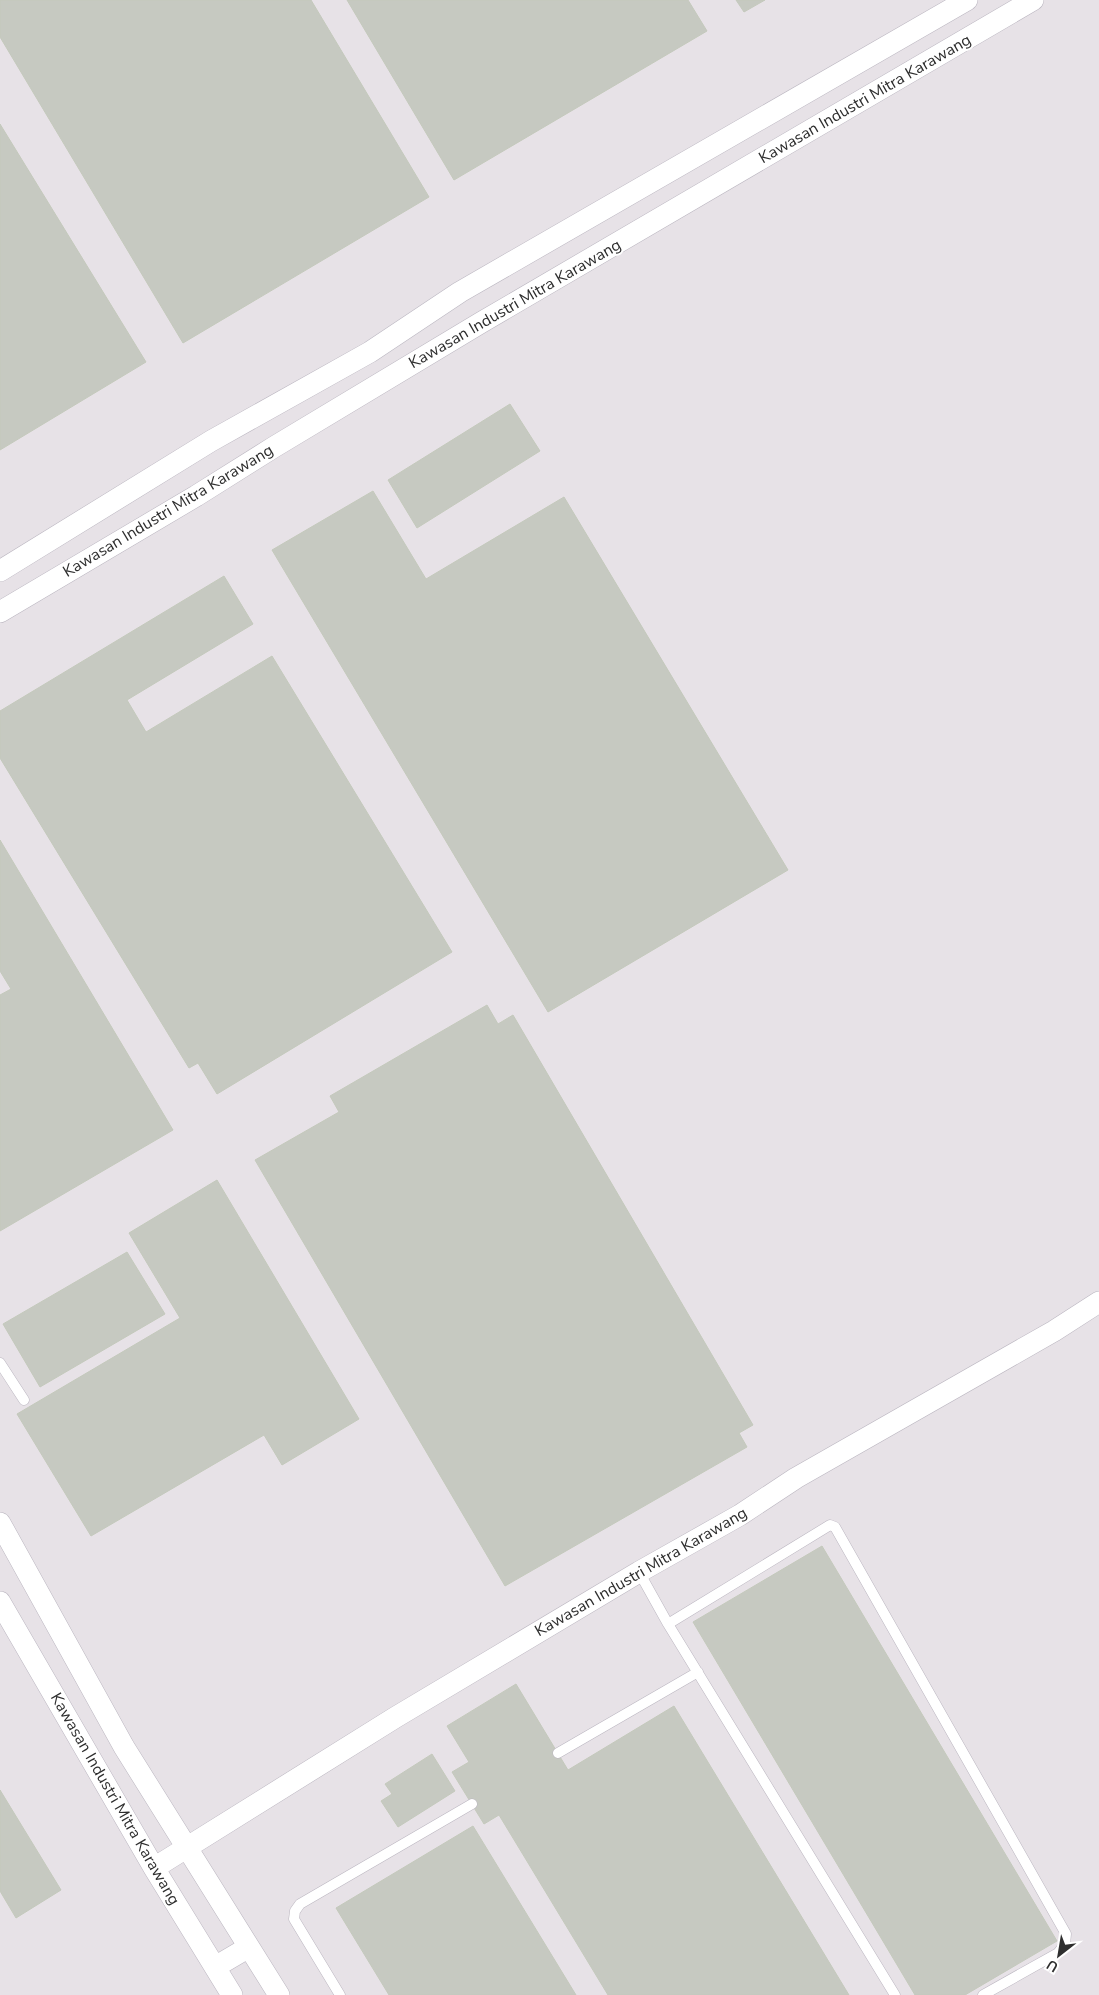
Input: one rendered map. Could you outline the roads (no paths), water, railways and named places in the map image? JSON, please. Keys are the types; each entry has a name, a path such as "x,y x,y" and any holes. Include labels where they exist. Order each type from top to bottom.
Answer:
{"street":[{"name":"Kawasan Industri Mitra Karawang","path":"0,571 211,441 370,352 460,292 967,0"},
{"name":"Kawasan Industri Mitra Karawang","path":"0,612 196,496 482,322 1033,0"},
{"name":"Kawasan Industri Mitra Karawang","path":"188,1848 396,1717 639,1572 740,1515 796,1478 1054,1331 1099,1302"},
{"name":"Kawasan Industri Mitra Karawang","path":"0,1523 124,1747 279,1995"},
{"name":"Kawasan Industri Mitra Karawang","path":"0,1602 154,1868 232,1995"},
{"path":"154,1868 188,1848"},
{"path":"215,1967 249,1947"}],"lane":[{"path":"0,1363 24,1400"},
{"path":"668,1624 830,1525 835,1527 1066,1934 1065,1944 1058,1953 983,1995"},
{"path":"639,1572 668,1624 895,1995"},
{"path":"558,1753 698,1672"},
{"path":"340,1995 294,1919 295,1911 300,1904 472,1804"}]}
